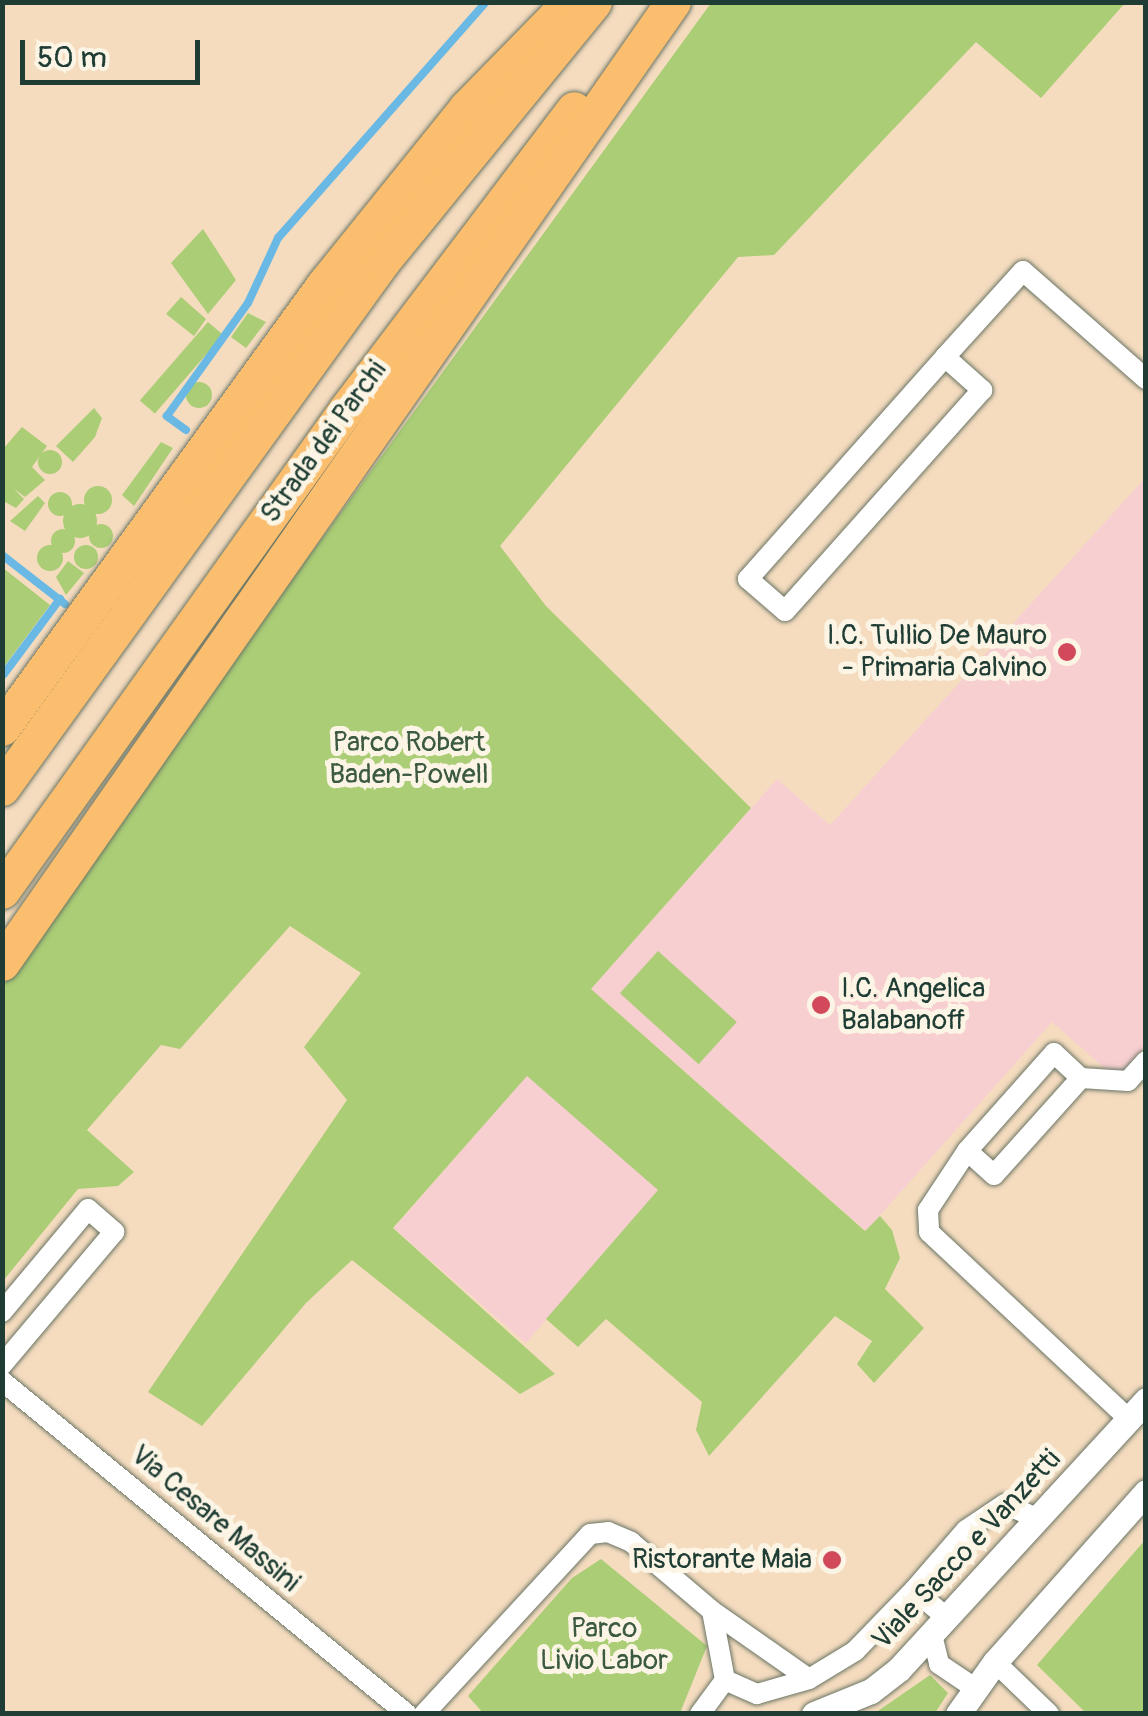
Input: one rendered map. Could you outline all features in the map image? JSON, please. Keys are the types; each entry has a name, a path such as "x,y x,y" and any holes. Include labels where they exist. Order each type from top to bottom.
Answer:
{"highway":[{"path":"2,728 325,282 466,108 570,2"},
{"path":"2,788 288,388 594,2"},
{"name":"Strada dei Parchi","path":"2,891 347,408 658,2"},
{"path":"2,963 672,2"}],"street":[{"path":"945,357 982,390 785,611 748,579 945,357 1023,271 1146,379"},
{"path":"1137,1410 928,1232 928,1210 967,1152 1054,1053 1081,1078 1128,1080 1146,1061"},
{"path":"967,1152 994,1175 1081,1078"},
{"path":"2,1312 88,1209 114,1232 2,1365"},
{"name":"Via Cesare Massini","path":"2,1381 393,1710"},
{"name":"Viale Sacco e Vanzetti","path":"814,1714 878,1687 940,1626 1034,1517 1137,1410"},
{"path":"958,1714 995,1662 1146,1492"},
{"name":"Viale Sacco e Vanzetti","path":"725,1676 758,1694 809,1679 856,1652 980,1516 1014,1504 1034,1517"},
{"path":"424,1714 590,1534 608,1532 630,1542 712,1611 809,1679"},
{"path":"914,1590 940,1626 939,1664 976,1689"},
{"path":"712,1611 725,1676"},
{"path":"700,1714 725,1676 762,1648"},
{"path":"995,1662 1049,1714"}],"shaded area":[{"path":"1145,478 1146,1045 1124,1070 1110,1073 1052,1022 866,1231 591,989 777,779 830,825"},
{"path":"527,1075 659,1190 526,1343 394,1228"}],"green space":[{"name":"Parco Robert Baden-Powell","path":"711,3 1125,3 1041,98 976,42 774,255 738,257 500,546 546,606 751,808 591,989 865,1231 880,1216 892,1230 900,1258 885,1289 924,1328 874,1383 857,1364 872,1341 835,1316 709,1456 696,1430 702,1402 606,1319 578,1347 546,1319 658,1190 527,1076 393,1228 555,1374 520,1394 352,1260 306,1303 202,1426 148,1392 347,1100 304,1047 361,973 290,926 180,1049 161,1045 87,1130 134,1172 118,1186 78,1189 3,1281 3,977"},
{"path":"203,229 236,280 208,314 171,263"},
{"path":"181,297 206,319 194,336 166,314"},
{"path":"248,313 266,322 246,348 231,337"},
{"path":"208,322 223,335 155,414 140,400"},
{"path":"199,382 208,386 212,395 208,404 199,408 190,404 186,395 190,386"},
{"path":"94,408 102,418 95,437 73,462 56,446"},
{"path":"22,427 47,446 32,467 45,480 25,497 14,489 24,499 16,508 3,501 3,449"},
{"path":"161,442 173,448 134,506 122,495"},
{"path":"50,450 59,453 59,471 50,474 41,471 38,462 41,453"},
{"path":"98,486 108,490 112,500 108,510 98,514 88,510 84,500 88,490"},
{"path":"60,492 72,504 60,516 48,504"},
{"path":"38,496 45,503 25,531 10,521"},
{"path":"80,504 92,509 97,521 92,533 80,538 68,533 63,521 68,509"},
{"path":"101,524 113,536 101,548 89,536"},
{"path":"63,529 72,532 72,550 63,553 54,550 51,541 54,532"},
{"path":"50,545 59,549 63,558 59,567 50,571 41,567 37,558 41,549"},
{"path":"86,545 98,557 86,569 74,557"},
{"path":"68,561 84,573 66,595 56,577"},
{"path":"3,568 50,605 3,668"},
{"path":"658,951 737,1022 699,1064 620,993"},
{"path":"1145,1540 1145,1713 1086,1713 1037,1665"},
{"name":"Parco Livio Labor","path":"601,1559 707,1646 680,1713 483,1713 468,1696 572,1578"},
{"path":"930,1675 948,1693 935,1713 875,1713"}],"waterway":[{"path":"186,430 167,416 248,303 278,238 486,2"},
{"path":"2,555 65,604"},
{"path":"4,674 60,599"}],"place":[{"name":"I.C. Tullio De Mauro - Primaria Calvino","path":"1067,652"},
{"name":"I.C. Angelica Balabanoff","path":"821,1005"},
{"name":"Ristorante Maia","path":"832,1560"}]}
